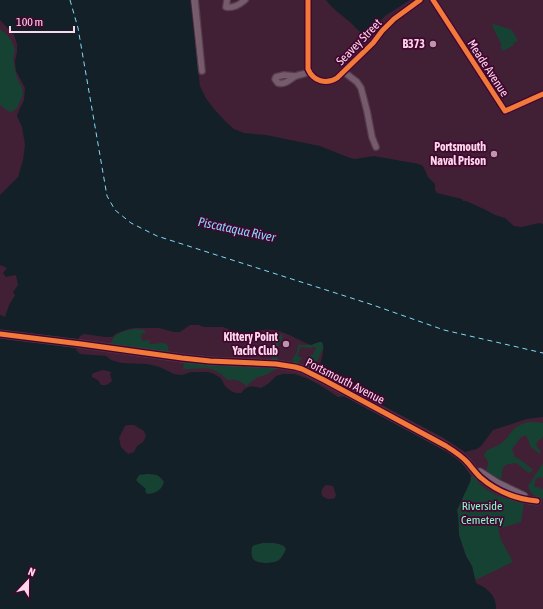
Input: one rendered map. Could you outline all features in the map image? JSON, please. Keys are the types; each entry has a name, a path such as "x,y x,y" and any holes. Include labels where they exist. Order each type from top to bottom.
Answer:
{"main road":[{"name":"Portsmouth Avenue","path":"0,334 182,358 276,364 298,368 330,383 433,438 453,450 468,463 497,483 518,494 540,501"}],"street":[{"path":"195,0 202,71"},
{"path":"227,0 226,7 231,8 245,0"},
{"path":"295,76 310,72 308,66 308,0"},
{"name":"Seavey Street","path":"310,72 317,80 327,82 334,80 373,43 394,19 420,0"},
{"name":"Meade Avenue","path":"433,0 505,111 543,94"},
{"path":"344,72 357,82 361,88 372,137 376,147"}],"green space":[{"path":"494,24 512,30 518,41 503,51 500,47 502,46 492,25"},
{"path":"0,29 8,36 15,50 13,59 16,75 23,94 17,108 11,112 0,105"},
{"path":"135,329 145,330 145,333 141,334 142,341 150,340 149,344 163,343 168,345 168,354 131,346 111,344 114,337 117,335 124,331"},
{"path":"282,334 283,338 278,345 288,351 279,346 275,346 274,352 278,358 271,361 272,340 274,340 274,337 272,336"},
{"path":"322,342 324,346 313,370 302,366 311,354 313,355 316,348 312,346 310,350 310,348 307,347 301,347 297,356 302,358 297,364 293,363 292,360 297,352 298,345 310,345"},
{"path":"184,362 280,368 258,377 248,384 247,387 239,381 228,380 214,370 205,368 183,369"},
{"path":"532,422 543,423 543,436 541,440 539,439 536,445 541,454 531,447 526,435 521,437 512,449 515,457 533,470 529,473 516,463 508,464 503,467 501,479 492,476 486,470 488,463 484,456 487,450 499,445 520,425"},
{"path":"543,463 543,478 540,477 536,479 534,486 543,489 543,499 534,495 528,486"},
{"path":"154,474 160,477 164,482 162,487 156,492 147,494 136,480 139,475"},
{"name":"Riverside Cemetery","path":"471,476 474,476 481,485 496,495 524,503 521,522 498,529 501,540 513,562 475,580 472,566 466,556 459,535 457,510 470,482"},
{"path":"263,543 279,544 284,546 286,550 279,560 270,563 262,563 254,560 251,552 254,545"}],"water":[{"name":"Piscataqua River","path":"0,0 190,0 200,86 207,100 234,129 244,133 266,135 320,146 355,159 374,156 419,164 423,166 428,177 435,184 435,190 437,193 462,199 463,201 505,218 514,226 522,227 539,223 543,224 543,417 527,419 493,430 481,446 477,449 465,452 463,464 471,476 470,482 457,510 459,535 466,556 472,566 476,583 484,587 493,596 496,609 0,609 0,315 5,317 9,305 15,295 13,292 18,285 16,275 6,277 3,273 7,268 0,265 0,195 18,177 23,160 25,145 22,127 17,116 24,100 25,88 16,71 15,61 17,44 14,35 0,20","holes":["190,325 199,325 203,327 223,327 239,337 247,339 255,333 269,329 284,333 311,345 322,342 323,351 320,368 350,389 346,396 338,397 306,378 294,374 283,374 276,376 261,388 250,387 241,393 236,393 225,386 221,378 208,372 191,372 182,375 174,374 160,367 147,364 122,363 111,360 106,356 80,354 76,350 79,338 84,334 112,337 117,333 135,328 159,328 180,332","103,370 111,372 110,375 112,380 106,385 101,385 98,380 92,377 92,374","128,425 134,425 144,431 146,436 134,452 128,454 121,447 119,438 125,426","139,475 156,475 164,482 158,491 147,494 145,491 146,489 136,480","326,485 333,486 336,495 335,498 325,498 322,491","263,543 274,543 284,546 286,549 279,560 270,563 262,563 253,559 252,547"]},
{"path":"326,0 410,0 385,16 372,30 362,33 334,9"}],"pier":[{"path":"350,388 442,437 465,452 463,464 456,456 443,448 347,394"}],"ferry route":[{"path":"70,0 78,28 107,196 115,210 131,223 157,236 370,304 444,330 543,353"}],"railway":[{"path":"192,0 200,68"}],"cycle path":[{"path":"308,0 308,69 310,73 320,81 329,81 337,78 373,43 394,19 420,0"},
{"path":"433,0 505,111 543,94"},
{"path":"0,334 182,358 210,361 276,364 302,369 446,446 463,458 480,477 500,491 521,499 537,501"}],"place":[{"name":"B373","path":"433,44"},
{"name":"Portsmouth Naval Prison","path":"494,154"},
{"name":"Kittery Point Yacht Club","path":"286,344"}]}
